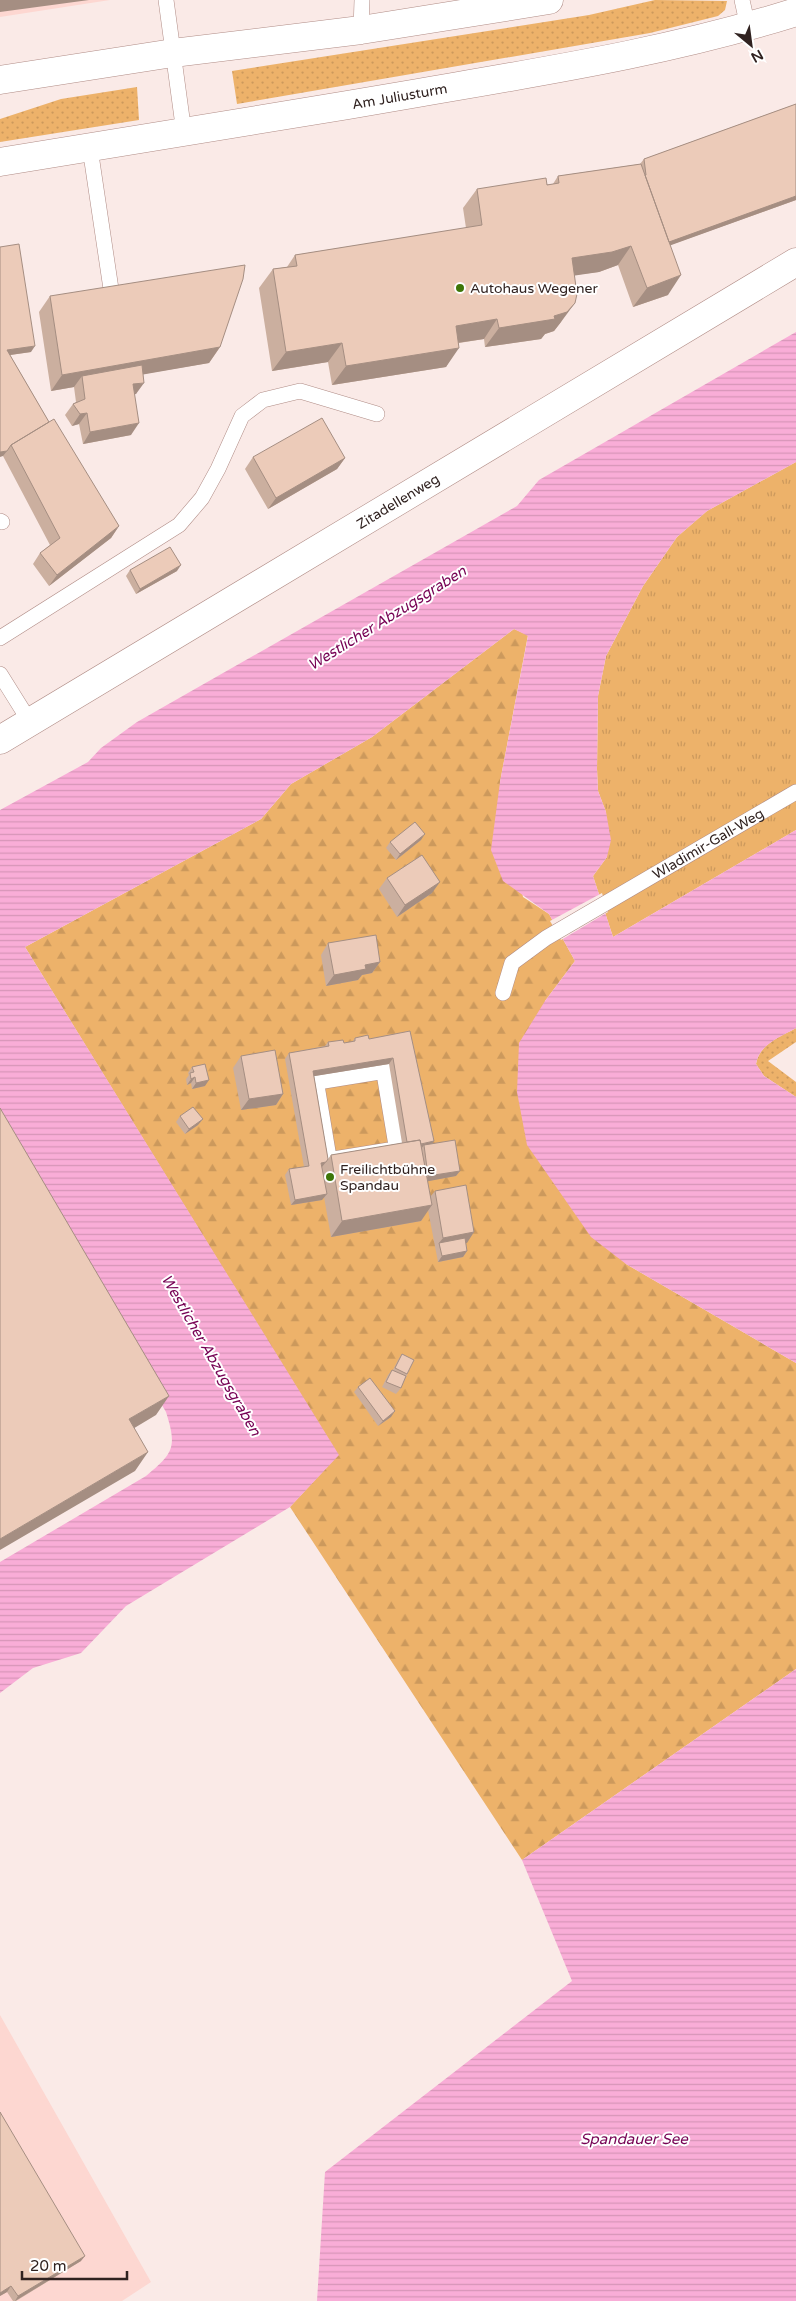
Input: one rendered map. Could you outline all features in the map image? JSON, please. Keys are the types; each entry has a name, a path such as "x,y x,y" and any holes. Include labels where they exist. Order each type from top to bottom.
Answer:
{"main road":[{"path":"0,80 173,53 361,30 549,0"},
{"name":"Am Juliusturm","path":"0,162 184,133 572,67 748,27 796,12"},
{"name":"Zitadellenweg","path":"0,740 796,262"}],"lane":[{"path":"166,0 184,133"},
{"path":"361,30 362,0"},
{"path":"742,0 748,27"},
{"path":"90,148 110,289"},
{"path":"0,638 179,525 202,498 218,469 242,416 263,400 300,392 377,414"},
{"path":"0,674 30,722"},
{"name":"Wladimir-Gall-Weg","path":"503,993 512,963 546,938 796,792"}],"shaded area":[{"path":"0,0 110,0 0,17"},
{"path":"0,2015 151,2282 122,2301 0,2301"}],"green space":[{"path":"655,0 727,1 725,10 718,16 650,33 237,104 232,71 589,15"},
{"path":"137,87 139,120 0,142 0,119 61,99"},
{"path":"796,462 796,830 613,937 593,876 607,857 606,812 598,791 597,769 598,696 606,656 643,586 677,537 707,511"},
{"path":"514,629 528,635 500,782 523,897 549,914 575,961 545,1001 626,1264 796,1363 796,1669 522,1860 290,1507 338,1455 25,947 261,819 291,784 372,737"},
{"path":"796,1028 796,1042 768,1061 796,1082 796,1097 764,1076 756,1064 761,1051 766,1046"}],"water":[{"name":"Westlicher Abzugsgraben","path":"796,332 796,462 707,511 677,537 643,586 606,656 598,696 597,769 598,791 606,812 611,840 607,857 593,876 613,937 796,830 796,1028 766,1046 761,1051 756,1064 764,1076 796,1097 796,1363 626,1264 591,1237 527,1145 517,1092 519,1043 545,1001 575,961 549,914 503,881 491,850 500,782 528,636 514,629 372,737 291,784 261,819 25,947 339,1455 290,1507 126,1606 81,1653 33,1668 0,1693 0,1562 146,1476 168,1455 172,1442 166,1412 0,1128 0,810 88,762 101,748 137,722 517,506 539,480"},
{"name":"Spandauer See","path":"796,1669 796,2301 317,2301 325,2172 572,1981 522,1860"}],"pier":[{"path":"602,893 608,912 561,940 550,921"}],"building":[{"path":"796,104 796,196 669,242 645,175 644,159"},
{"path":"641,164 681,275 647,288 631,246 612,252 572,258 577,294 575,303 567,312 554,316 555,319 499,328 497,319 456,326 459,348 346,366 342,343 286,352 273,269 297,266 295,255 482,225 477,189 546,178 547,185 559,183 558,176"},
{"path":"19,244 35,346 7,350 49,422 11,445 7,451 0,452 0,247"},
{"path":"245,265 243,279 220,347 62,375 50,296"},
{"path":"142,365 144,383 133,384 139,423 90,432 87,413 80,414 73,404 85,399 82,376"},
{"path":"322,418 345,458 276,498 253,457"},
{"path":"54,419 119,526 57,575 40,553 60,538 11,445"},
{"path":"170,547 181,565 140,589 130,570"},
{"path":"415,822 425,834 400,854 390,842"},
{"path":"422,855 440,882 405,905 387,878"},
{"path":"376,935 380,962 365,965 366,969 334,975 328,943"},
{"path":"410,1031 434,1141 421,1144 420,1140 407,1142 393,1058 313,1071 328,1159 326,1162 321,1163 327,1194 295,1200 289,1169 309,1166 289,1053 329,1046 328,1042 343,1040 344,1043 355,1041 355,1038 368,1035 369,1039"},
{"path":"275,1050 283,1094 249,1099 241,1056"},
{"path":"205,1064 209,1080 196,1083 195,1077 191,1079 190,1073 194,1072 192,1067"},
{"path":"193,1107 203,1119 189,1129 180,1116"},
{"path":"0,1108 169,1396 129,1419 148,1452 0,1539"},
{"path":"420,1140 432,1205 342,1221 331,1155"},
{"path":"455,1140 460,1171 428,1176 424,1145"},
{"path":"466,1185 474,1232 443,1238 435,1191"},
{"path":"465,1238 467,1251 442,1256 439,1243"},
{"path":"402,1354 414,1360 407,1374 395,1368"},
{"path":"392,1370 406,1376 401,1388 386,1382"},
{"path":"370,1378 395,1411 383,1421 358,1387"},
{"path":"0,2112 85,2256 18,2296 11,2286 0,2293"}],"place":[{"name":"Autohaus Wegener","path":"460,288"},
{"name":"Freilichtbühne Spandau","path":"330,1177"}]}
